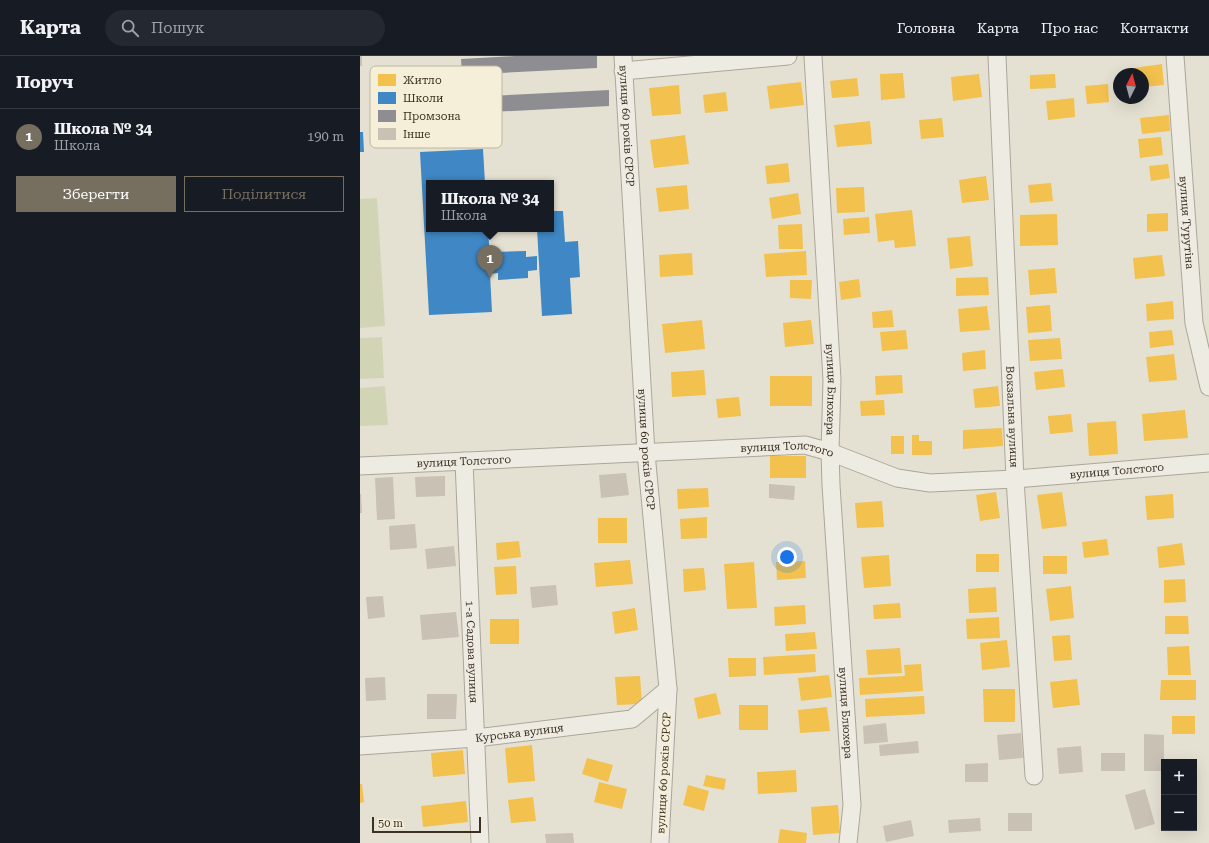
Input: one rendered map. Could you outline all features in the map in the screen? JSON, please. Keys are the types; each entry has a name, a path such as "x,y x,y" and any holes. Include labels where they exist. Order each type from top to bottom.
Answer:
{"street":[{"path":"623,63 788,56"},
{"name":"вулиця Блюхера","path":"813,56 832,380 830,452 852,805 848,843"},
{"name":"Вокзальна вулиця","path":"997,56 1015,479 1034,776"},
{"name":"вулиця Турутіна","path":"1176,56 1194,323 1209,387"},
{"name":"вулиця 60 років СРСР","path":"623,63 646,453 668,689 660,843"},
{"name":"вулиця Толстого","path":"360,466 805,445 830,452 897,478 930,483 1015,479 1209,463"},
{"name":"1-а Садова вулиця","path":"464,461 480,843"},
{"name":"Курська вулиця","path":"360,746 476,738 632,719 668,689"}],"green space":[{"path":"377,198 385,326 360,328 360,199"},
{"path":"382,337 384,378 360,379 360,338"},
{"path":"385,386 388,425 360,426 360,388"}],"building: Житло":[{"path":"1162,64 1164,85 1149,86 1149,68 1134,68"},
{"path":"903,73 905,98 881,100 880,74"},
{"path":"979,74 982,97 953,101 951,77"},
{"path":"1055,74 1056,88 1030,89 1030,75"},
{"path":"857,78 859,96 832,98 830,81"},
{"path":"801,82 804,105 770,109 767,86"},
{"path":"1108,84 1109,102 1087,104 1085,86"},
{"path":"679,85 681,114 652,116 649,88"},
{"path":"726,92 728,111 705,113 703,95"},
{"path":"1074,98 1075,117 1048,120 1046,101"},
{"path":"1169,115 1170,131 1142,134 1140,118"},
{"path":"942,118 944,137 921,139 919,120"},
{"path":"870,121 872,144 837,147 834,125"},
{"path":"685,135 689,164 654,168 650,140"},
{"path":"1161,137 1163,155 1140,158 1138,139"},
{"path":"788,163 790,182 767,184 765,166"},
{"path":"1168,164 1170,178 1151,181 1149,166"},
{"path":"986,176 989,200 962,203 959,180"},
{"path":"1051,183 1053,201 1030,203 1028,185"},
{"path":"687,185 689,209 659,212 656,188"},
{"path":"864,187 865,212 837,213 836,188"},
{"path":"798,193 801,214 772,219 769,198"},
{"path":"912,210 916,246 895,248 894,240 878,242 875,214"},
{"path":"1168,213 1168,231 1147,232 1147,214"},
{"path":"1057,214 1058,245 1020,246 1020,215"},
{"path":"869,217 870,233 844,235 843,219"},
{"path":"802,224 803,249 779,249 778,225"},
{"path":"970,236 973,266 950,269 947,238"},
{"path":"806,251 807,275 766,277 764,254"},
{"path":"692,253 693,275 660,277 659,255"},
{"path":"1162,255 1165,276 1135,279 1133,258"},
{"path":"1055,268 1057,293 1030,295 1028,270"},
{"path":"988,277 989,295 956,296 956,278"},
{"path":"859,279 861,297 841,300 839,282"},
{"path":"790,280 812,280 811,299 790,298"},
{"path":"1173,301 1174,319 1147,321 1146,304"},
{"path":"1050,305 1052,331 1028,333 1026,307"},
{"path":"987,306 990,330 960,332 958,309"},
{"path":"892,310 894,327 873,328 872,312"},
{"path":"702,320 705,349 665,353 662,324"},
{"path":"811,320 814,344 785,347 783,323"},
{"path":"906,330 908,349 882,351 880,332"},
{"path":"1172,330 1174,345 1150,348 1149,332"},
{"path":"1060,338 1062,359 1030,361 1028,340"},
{"path":"985,350 986,369 963,371 962,353"},
{"path":"1174,354 1177,380 1149,382 1146,357"},
{"path":"1063,369 1065,387 1036,390 1034,372"},
{"path":"704,370 706,395 672,397 671,372"},
{"path":"902,375 903,393 876,395 875,376"},
{"path":"770,376 812,376 812,406 770,406"},
{"path":"998,386 1000,406 975,408 973,389"},
{"path":"739,397 741,416 718,418 716,399"},
{"path":"884,400 885,415 861,416 860,401"},
{"path":"1185,410 1188,438 1144,441 1142,414"},
{"path":"1071,414 1073,432 1050,434 1048,416"},
{"path":"1116,421 1118,454 1089,456 1087,423"},
{"path":"1002,428 1003,446 963,449 963,430"},
{"path":"912,435 919,435 919,441 932,441 932,455 912,455"},
{"path":"891,436 904,436 904,454 891,454"},
{"path":"770,456 806,456 806,478 770,478"},
{"path":"708,488 709,507 678,509 677,489"},
{"path":"996,492 1000,518 980,521 976,495"},
{"path":"1062,492 1067,526 1042,529 1037,495"},
{"path":"1173,494 1174,518 1147,520 1145,496"},
{"path":"882,501 884,527 857,528 855,503"},
{"path":"707,517 707,538 681,539 680,519"},
{"path":"598,518 627,518 627,543 598,543"},
{"path":"1107,539 1109,555 1084,558 1082,542"},
{"path":"519,541 521,557 497,560 496,543"},
{"path":"1182,543 1185,565 1159,568 1157,547"},
{"path":"976,554 999,554 999,572 976,572"},
{"path":"889,555 891,586 864,588 861,557"},
{"path":"1043,556 1067,556 1067,574 1043,574"},
{"path":"630,560 633,584 596,587 594,563"},
{"path":"805,561 806,578 777,580 776,562"},
{"path":"754,562 757,608 727,609 724,564"},
{"path":"516,566 517,594 496,595 494,567"},
{"path":"704,568 706,590 684,592 683,569"},
{"path":"1185,579 1186,602 1164,603 1164,580"},
{"path":"1071,586 1074,618 1050,621 1046,589"},
{"path":"996,587 997,612 969,613 968,589"},
{"path":"900,603 901,618 874,619 873,605"},
{"path":"805,605 806,624 775,626 774,607"},
{"path":"635,608 638,630 615,634 612,612"},
{"path":"1165,616 1188,616 1189,634 1165,634"},
{"path":"999,617 1000,638 967,639 966,619"},
{"path":"490,619 519,619 519,644 490,644"},
{"path":"815,632 817,649 786,651 785,634"},
{"path":"1070,635 1072,660 1054,661 1052,636"},
{"path":"1007,640 1010,667 982,670 980,643"},
{"path":"1189,646 1191,675 1168,675 1167,647"},
{"path":"900,648 902,673 868,675 866,650"},
{"path":"815,654 816,672 764,675 763,657"},
{"path":"728,658 756,658 756,676 729,677"},
{"path":"921,664 923,691 860,695 859,678 905,676 904,665"},
{"path":"829,675 832,697 801,701 798,678"},
{"path":"640,676 642,704 617,705 615,677"},
{"path":"1077,679 1080,705 1053,708 1050,682"},
{"path":"1161,680 1196,680 1196,700 1160,700"},
{"path":"983,689 1015,689 1015,722 984,722"},
{"path":"716,693 721,714 698,719 694,698"},
{"path":"924,696 925,714 866,717 865,699"},
{"path":"739,705 768,705 768,730 739,730"},
{"path":"827,707 830,731 800,733 798,710"},
{"path":"1172,716 1195,716 1195,734 1172,734"},
{"path":"532,745 535,781 508,783 505,748"},
{"path":"463,750 465,774 433,777 431,753"},
{"path":"587,758 613,765 608,782 582,774"},
{"path":"796,770 797,792 758,794 757,772"},
{"path":"706,775 726,779 724,790 703,786"},
{"path":"599,782 627,789 622,809 594,802"},
{"path":"360,784 362,784 364,802 360,803"},
{"path":"688,785 709,791 704,811 683,805"},
{"path":"533,797 536,821 511,823 508,800"},
{"path":"466,801 468,822 423,827 421,806"},
{"path":"838,805 840,833 813,835 811,807"},
{"path":"780,829 807,833 806,843 778,843"}],"building: Школи":[{"path":"360,132 363,132 364,152 360,152"},
{"path":"483,149 485,180 426,180 426,232 488,232 490,258 497,258 497,252 526,251 526,257 537,256 537,270 528,271 528,278 498,280 498,273 490,274 492,312 429,315 420,152"},
{"path":"554,211 563,211 565,242 578,241 580,277 570,278 572,314 542,316 537,232 554,232"}],"building: Промзона":[{"path":"515,56 597,56 597,68 502,73 502,66 461,66 461,59"},
{"path":"609,90 609,106 502,111 502,95"}],"building: Інше":[{"path":"360,56 362,56 362,66 360,66"},
{"path":"626,473 629,495 601,498 599,475"},
{"path":"445,476 445,496 416,497 415,477"},
{"path":"393,477 395,519 377,520 375,478"},
{"path":"769,484 795,486 794,500 769,498"},
{"path":"361,494 362,513 360,513"},
{"path":"415,524 417,548 390,550 389,526"},
{"path":"454,546 456,566 427,569 425,549"},
{"path":"556,585 558,605 532,608 530,587"},
{"path":"383,596 385,617 368,619 366,597"},
{"path":"456,612 459,637 422,640 420,615"},
{"path":"385,677 386,700 366,701 365,678"},
{"path":"427,694 457,694 456,719 427,719"},
{"path":"886,723 888,742 864,744 863,726"},
{"path":"1021,733 1023,758 999,760 997,735"},
{"path":"1144,734 1164,735 1164,759 1161,759 1161,771 1144,771"},
{"path":"918,741 919,753 880,756 879,745"},
{"path":"1081,746 1083,772 1059,774 1057,748"},
{"path":"1101,753 1125,753 1125,771 1101,771"},
{"path":"988,763 988,782 965,782 965,764"},
{"path":"1145,789 1155,824 1135,830 1125,795"},
{"path":"1008,813 1032,813 1032,831 1008,831"},
{"path":"980,818 981,831 949,833 948,820"},
{"path":"911,820 914,836 886,842 883,826"},
{"path":"573,833 574,843 546,843 545,834"}],"place":[{"name":"Школа № 34","path":"490,278"}]}
